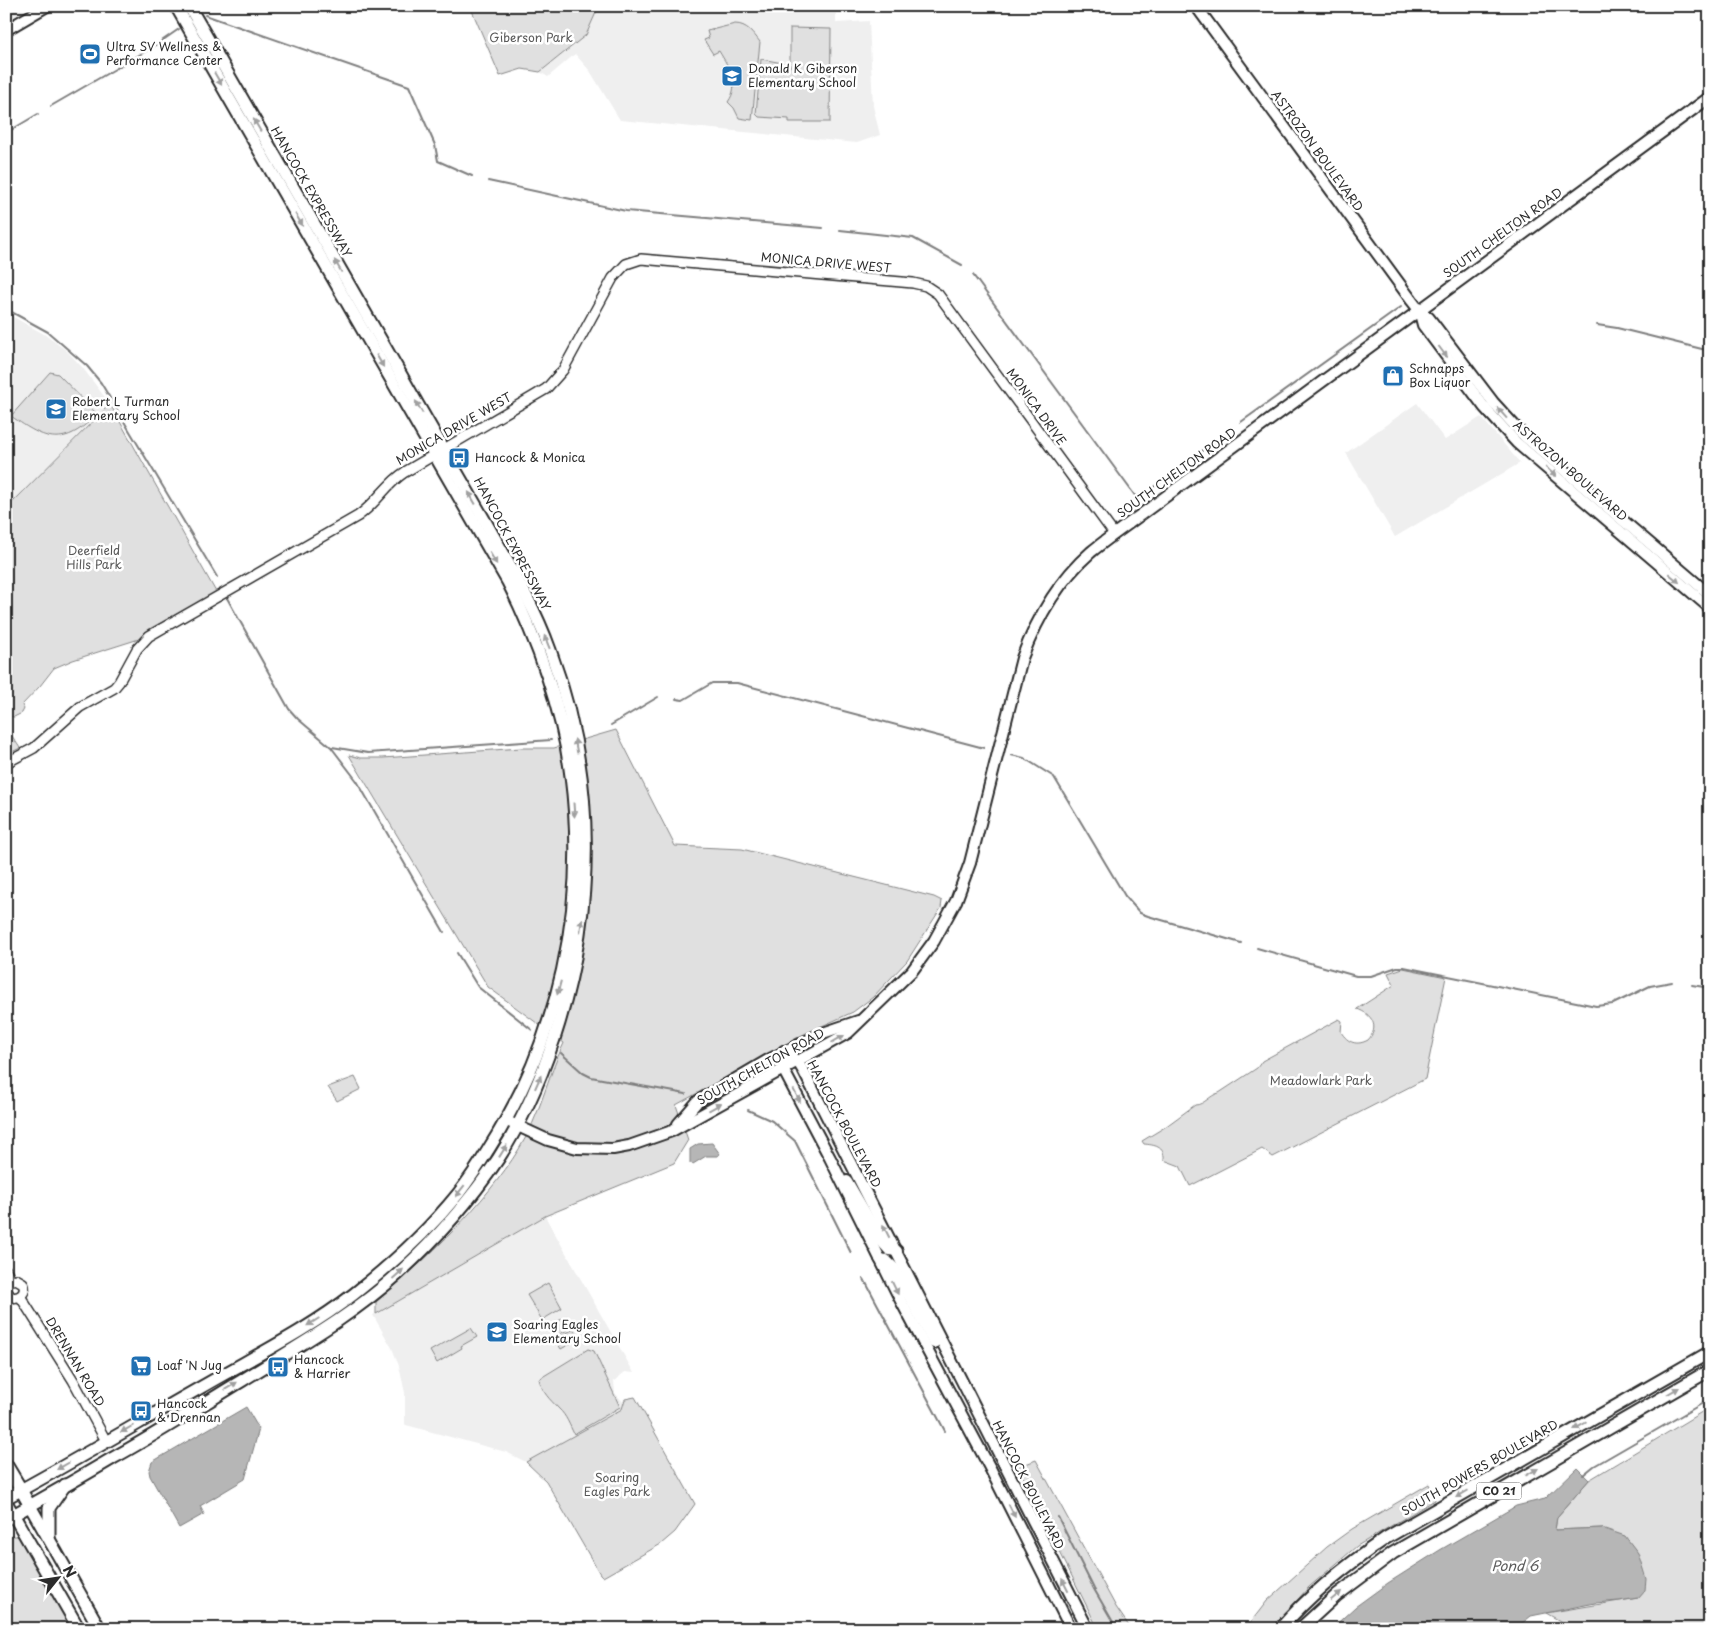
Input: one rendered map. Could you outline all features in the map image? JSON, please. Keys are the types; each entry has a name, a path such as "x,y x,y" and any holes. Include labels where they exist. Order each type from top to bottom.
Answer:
{"highway":[{"path":"6,1464 21,1490"}],"main road":[{"path":"6,30 47,6"},
{"name":"HANCOCK EXPRESSWAY","path":"176,6 439,452"},
{"name":"HANCOCK EXPRESSWAY","path":"10,1517 115,1458 312,1338 387,1284 451,1221 477,1190 498,1159 539,1052 558,991 568,944 576,881 571,774 551,689 527,622 508,582 439,452 189,6"},
{"name":"ASTROZON BOULEVARD","path":"1196,6 1419,310 1429,318 1493,402 1524,436 1710,594"},
{"name":"SOUTH CHELTON ROAD","path":"512,1124 548,1140 578,1148 613,1149 629,1146 672,1131 798,1062 848,1032 912,971 934,941 956,901 970,863 1022,658 1030,636 1044,608 1064,580 1091,552 1114,534 1710,97"},
{"name":"ASTROZON BOULEVARD","path":"1419,310 1423,325 1503,429 1538,462 1710,608"},
{"name":"SOUTH CHELTON ROAD","path":"672,1131 698,1101 784,1051 822,1033 859,1021"},
{"path":"783,1069 784,1051"},
{"name":"HANCOCK BOULEVARD","path":"784,1051 798,1062 1088,1629"},
{"name":"HANCOCK BOULEVARD","path":"783,1069 830,1158 901,1301 990,1468 1071,1629"},
{"name":"HANCOCK EXPRESSWAY","path":"6,1498 309,1325 353,1294 416,1239 448,1205 512,1124"},
{"path":"830,1158 851,1185 885,1247 896,1251"},
{"path":"880,1259 886,1260 894,1268 929,1335 959,1378"},
{"name":"SOUTH POWERS BOULEVARD","path":"1281,1627 1342,1570 1386,1538 1710,1352"},
{"name":"CO 21","path":"1300,1629 1337,1595 1393,1553 1710,1370"},
{"path":"943,1379 955,1385 992,1455 1002,1462 990,1468"},
{"path":"990,1468 1002,1472 1037,1538 1046,1548"},
{"path":"49,1540 50,1508 64,1485"},
{"path":"21,1490 100,1629"},
{"path":"6,1502 10,1517 79,1629"}],"street":[{"name":"MONICA DRIVE WEST","path":"6,763 34,748 80,707 114,688 137,649 149,636 358,516 376,502 398,476 537,395 553,383 563,370 613,278 620,270 633,261 650,260 913,283 926,286 938,294"},
{"name":"MONICA DRIVE","path":"938,294 1114,534"},
{"path":"6,1270 9,1283"},
{"name":"DRENNAN ROAD","path":"9,1283 19,1279 23,1283 25,1288 20,1296 73,1380 106,1441"},
{"path":"6,1290 12,1297 20,1296"}],"shaded area":[{"path":"6,6 32,6 6,21"},
{"name":"Donald K Giberson Elementary School","path":"599,6 707,6 729,13 751,12 779,6 814,6 818,11 836,6 836,23 869,21 873,106 880,135 857,143 620,120 590,71 575,54 548,77 540,72 586,35"},
{"name":"Robert L Turman Elementary School","path":"6,313 44,334 67,351 82,367 110,404 6,509"},
{"path":"1417,403 1445,440 1481,417 1520,463 1395,537 1346,453"},
{"name":"Soaring Eagles Elementary School","path":"545,1216 634,1373 625,1372 614,1381 615,1393 624,1403 622,1409 526,1462 506,1452 406,1425 405,1393 399,1366 392,1348 373,1315"}],"green space":[{"name":"Giberson Park","path":"470,6 599,6 586,35 540,72 522,69 500,76"},
{"path":"735,24 746,27 760,42 752,120 739,118 734,108 728,102 733,89 734,82 732,76 719,51 713,54 704,40 709,38 707,31"},
{"path":"790,28 831,29 830,122 789,122 789,119 759,117 756,114 761,59 783,63 790,67"},
{"path":"50,372 58,374 97,414 75,432 65,436 45,435 11,416"},
{"name":"Deerfield Hills Park","path":"110,404 216,592 148,630 139,639 54,668 22,705 24,709 22,713 14,717 6,716 6,509"},
{"path":"6,727 20,748 6,755"},
{"path":"616,730 675,846 742,849 934,897 942,901 941,908 907,961 873,997 853,1012 802,1035 676,1105 688,1140 674,1163 545,1216 376,1314 376,1302 434,1250 472,1211 505,1170 533,1123 564,1043 488,987 349,755 361,758 383,758 521,748 554,748"},
{"name":"Meadowlark Park","path":"1403,968 1446,977 1425,1079 1273,1157 1262,1149 1190,1186 1180,1166 1164,1160 1163,1152 1158,1147 1144,1144 1142,1141 1195,1105 1219,1093 1257,1068 1262,1061 1339,1019 1342,1021 1341,1032 1347,1039 1356,1043 1368,1040 1372,1035 1373,1022 1367,1014 1357,1009 1394,985 1388,973"},
{"path":"355,1077 361,1089 337,1101 328,1087"},
{"path":"548,1283 562,1308 542,1320 527,1295"},
{"path":"567,1316 573,1327 554,1337 548,1327"},
{"path":"471,1328 477,1337 437,1363 430,1351"},
{"path":"574,1329 579,1339 561,1349 555,1339"},
{"path":"588,1349 594,1351 620,1407 574,1434 564,1414 544,1392 539,1379"},
{"name":"Soaring Eagles Park","path":"635,1397 695,1504 675,1532 661,1544 603,1577 546,1481 526,1462 622,1409 625,1399"},
{"path":"1710,1407 1710,1629 1574,1629 1546,1613 1638,1598 1602,1528 1555,1530 1557,1517 1589,1480"},
{"path":"1036,1460 1116,1607 1131,1629 1098,1629 1018,1467"},
{"path":"1429,1484 1435,1500 1357,1546 1309,1587 1271,1629 1242,1629 1250,1623 1267,1601 1327,1547 1352,1529"},
{"path":"6,1536 20,1536 74,1629 6,1629"}],"water":[{"path":"712,1143 720,1154 717,1156 706,1156 693,1164 690,1163 690,1149 698,1144"},
{"path":"246,1407 259,1429 245,1479 200,1506 204,1514 179,1528 150,1476 149,1471 152,1462"},
{"name":"Pond 6","path":"1577,1468 1589,1480 1557,1517 1555,1530 1602,1528 1625,1536 1638,1553 1646,1579 1645,1590 1638,1598 1595,1603 1531,1616 1515,1629 1331,1629 1355,1607 1388,1583 1440,1550 1516,1506 1545,1499"}],"waterway":[{"path":"205,15 409,86 435,145 438,161 472,176"},
{"path":"51,106 153,47 179,29"},
{"path":"6,133 38,114"},
{"path":"488,181 626,211 823,228"},
{"path":"840,230 913,238 962,265"},
{"path":"973,275 1136,497 1139,498 1163,480"},
{"path":"1241,422 1401,307"},
{"path":"6,309 48,332 87,366 101,383 217,577"},
{"path":"1597,325 1617,328 1710,351"},
{"path":"1177,469 1228,432"},
{"path":"227,598 289,709 331,747 357,781 444,932"},
{"path":"676,699 683,700 712,683 737,683 984,748"},
{"path":"611,725 658,697"},
{"path":"332,747 368,753 551,740"},
{"path":"1011,755 1024,758 1054,777 1125,896 1140,913 1241,943"},
{"path":"1257,948 1356,976 1371,976 1397,967 1404,967 1596,1006 1613,1004 1650,986 1672,982"},
{"path":"457,953 478,987 532,1030"},
{"path":"1692,985 1710,988"},
{"path":"561,1053 583,1073 591,1077 686,1094"},
{"path":"748,1110 772,1121 795,1141 851,1253"},
{"path":"864,1279 945,1431"},
{"path":"1583,1475 1594,1466 1710,1399"},
{"path":"1058,1517 1094,1589 1117,1629"}],"place":[{"name":"Ultra SV Wellness & Performance Center","path":"90,54"},
{"name":"Donald K Giberson Elementary School","path":"732,76"},
{"name":"Schnapps Box Liquor","path":"1393,376"},
{"name":"Robert L Turman Elementary School","path":"56,409"},
{"name":"Hancock & Monica","path":"459,458"},
{"name":"Soaring Eagles Elementary School","path":"497,1332"},
{"name":"Loaf 'N Jug","path":"141,1366"},
{"name":"Hancock & Harrier","path":"278,1367"},
{"name":"Hancock & Drennan","path":"141,1411"}]}
